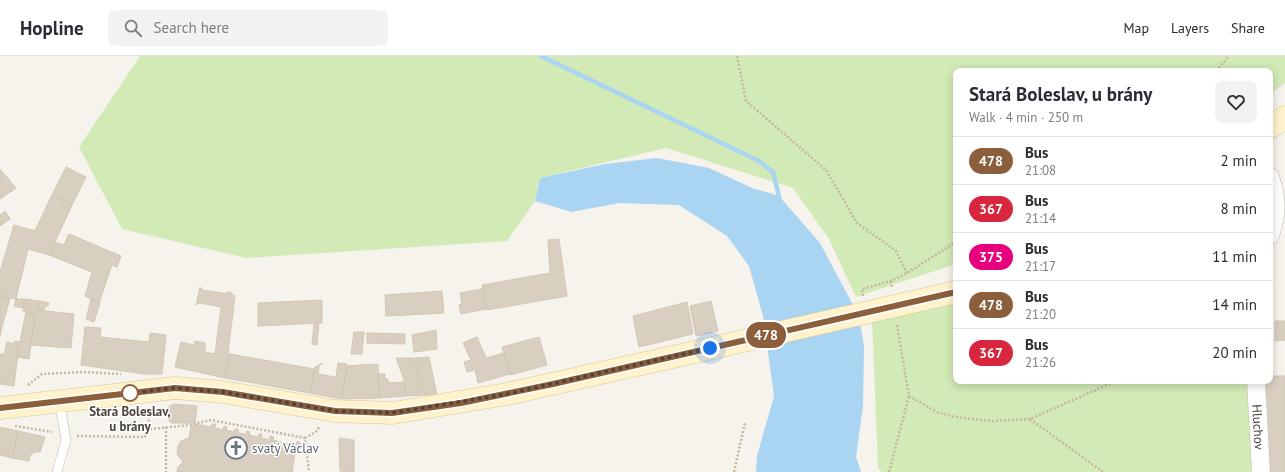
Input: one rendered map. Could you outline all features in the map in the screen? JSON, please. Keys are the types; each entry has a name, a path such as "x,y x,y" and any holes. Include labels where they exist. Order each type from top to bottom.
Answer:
{"main road":[{"path":"1273,126 1285,117"},
{"path":"0,408 175,388 223,392 335,411 392,413 507,394 953,293"}],"street":[{"path":"1273,187 1277,200 1273,227"},
{"name":"Hluchov","path":"1256,384 1260,472"}],"lane":[{"path":"57,472 66,440 59,401"}],"path":[{"path":"737,56 746,101 826,170 858,223 896,251 907,273"},
{"path":"1219,68 1229,56"},
{"path":"862,288 891,280 907,273 953,244"},
{"path":"889,472 909,396 903,365 899,306 891,280"},
{"path":"24,389 42,374 83,372 127,374"},
{"path":"909,396 937,412 955,417 992,421 1030,419 1109,384"},
{"path":"1030,419 1103,472"},
{"path":"146,428 152,429 211,420 305,438 317,431 320,426"},
{"path":"734,472 745,423"},
{"path":"166,427 166,472"},
{"path":"305,438 309,472"}],"green space":[{"path":"140,56 1285,56 1285,83 1273,92 1273,68 953,68 953,265 856,297 829,239 793,188 666,148 540,178 535,201 507,241 246,258 122,229 79,147"},
{"path":"953,304 953,384 1251,384 1255,472 882,472 878,468 872,318"}],"water":[{"path":"657,158 709,168 752,188 779,196 820,243 859,316 864,346 863,406 856,457 861,472 756,472 757,456 774,396 763,316 749,266 727,236 679,205 620,203 571,212 535,201 540,178 605,164"}],"building":[{"path":"66,167 86,177 72,205 52,195"},
{"path":"0,169 16,188 0,199"},
{"path":"52,195 72,205 49,255 28,249 16,299 0,296 0,272 14,225 35,231"},
{"path":"5,211 10,219 0,226 0,215"},
{"path":"69,234 121,256 117,267 112,265 99,303 85,296 92,272 49,255 55,242 64,245"},
{"path":"559,239 567,296 487,310 482,285 550,273 548,240"},
{"path":"200,287 203,290 227,294 227,292 232,293 232,295 235,296 228,353 230,354 225,378 175,367 181,342 194,345 195,341 205,343 205,352 215,354 221,307 200,303 196,305"},
{"path":"482,289 486,309 461,314 459,305 462,304 460,293"},
{"path":"442,291 444,313 386,316 385,295"},
{"path":"0,296 10,299 3,323 0,322"},
{"path":"16,299 25,299 23,308 14,306"},
{"path":"25,299 39,301 38,310 36,310 35,313 23,311"},
{"path":"91,299 100,303 94,322 86,319"},
{"path":"322,300 322,323 258,326 258,303"},
{"path":"39,301 49,303 48,306 45,306 44,311 38,310"},
{"path":"711,301 718,331 696,336 690,306"},
{"path":"687,302 693,334 639,347 633,316"},
{"path":"36,310 74,314 71,348 31,345"},
{"path":"26,312 35,314 29,359 17,357 19,345 14,344 15,341 20,342"},
{"path":"1275,321 1285,321 1285,340 1275,341"},
{"path":"0,322 3,323 0,336"},
{"path":"319,322 317,345 312,344 314,324"},
{"path":"85,327 101,328 100,337 149,342 150,333 166,335 162,374 144,374 81,365"},
{"path":"436,330 437,349 414,352 412,335"},
{"path":"354,332 364,332 362,354 351,354"},
{"path":"367,333 405,334 405,344 367,343"},
{"path":"477,337 486,358 504,353 510,374 478,383 475,370 467,372 464,362 471,360 463,343"},
{"path":"539,337 547,365 510,375 502,347"},
{"path":"7,342 19,345 14,386 0,384 0,354 4,354"},
{"path":"230,354 314,369 310,393 225,378"},
{"path":"429,357 437,395 427,395 419,381 416,358"},
{"path":"396,358 415,358 418,381 426,395 406,396 404,380"},
{"path":"323,363 319,366 318,374 336,377 338,363 347,364 342,399 310,393 315,367"},
{"path":"378,364 379,398 342,399 347,366"},
{"path":"378,374 385,374 385,379 388,379 388,383 405,382 406,396 379,398"},
{"path":"1273,376 1285,376 1285,472 1265,472 1264,384 1273,384"},
{"path":"173,404 197,406 195,423 171,423 166,416 167,408"},
{"name":"svatý Václav","path":"197,424 211,427 212,424 216,424 215,428 223,430 224,426 227,427 226,430 234,432 235,429 238,429 238,433 246,434 247,431 250,432 249,435 258,437 259,434 262,434 261,438 270,440 270,436 274,437 273,440 293,445 298,441 301,444 296,447 292,472 177,472 178,467 183,462 177,454 178,446 181,441 189,438 191,426"},
{"path":"0,427 18,431 12,458 0,455"},
{"path":"18,431 45,437 40,452 35,452 30,455 29,461 12,458"},
{"path":"339,438 354,440 354,472 340,471"}],"waterway":[{"path":"541,56 759,161 773,172 780,201"}],"bus line":[{"name":"478","path":"0,408 175,388 223,392 335,411 392,413 461,403 507,394 953,293"}],"place":[{"name":"Stará Boleslav, u brány","path":"130,393"},
{"name":"svatý Václav","path":"236,448"}],"route":[{"path":"130,393 175,388 223,392 335,411 392,413 461,403 507,394 710,348"}]}
